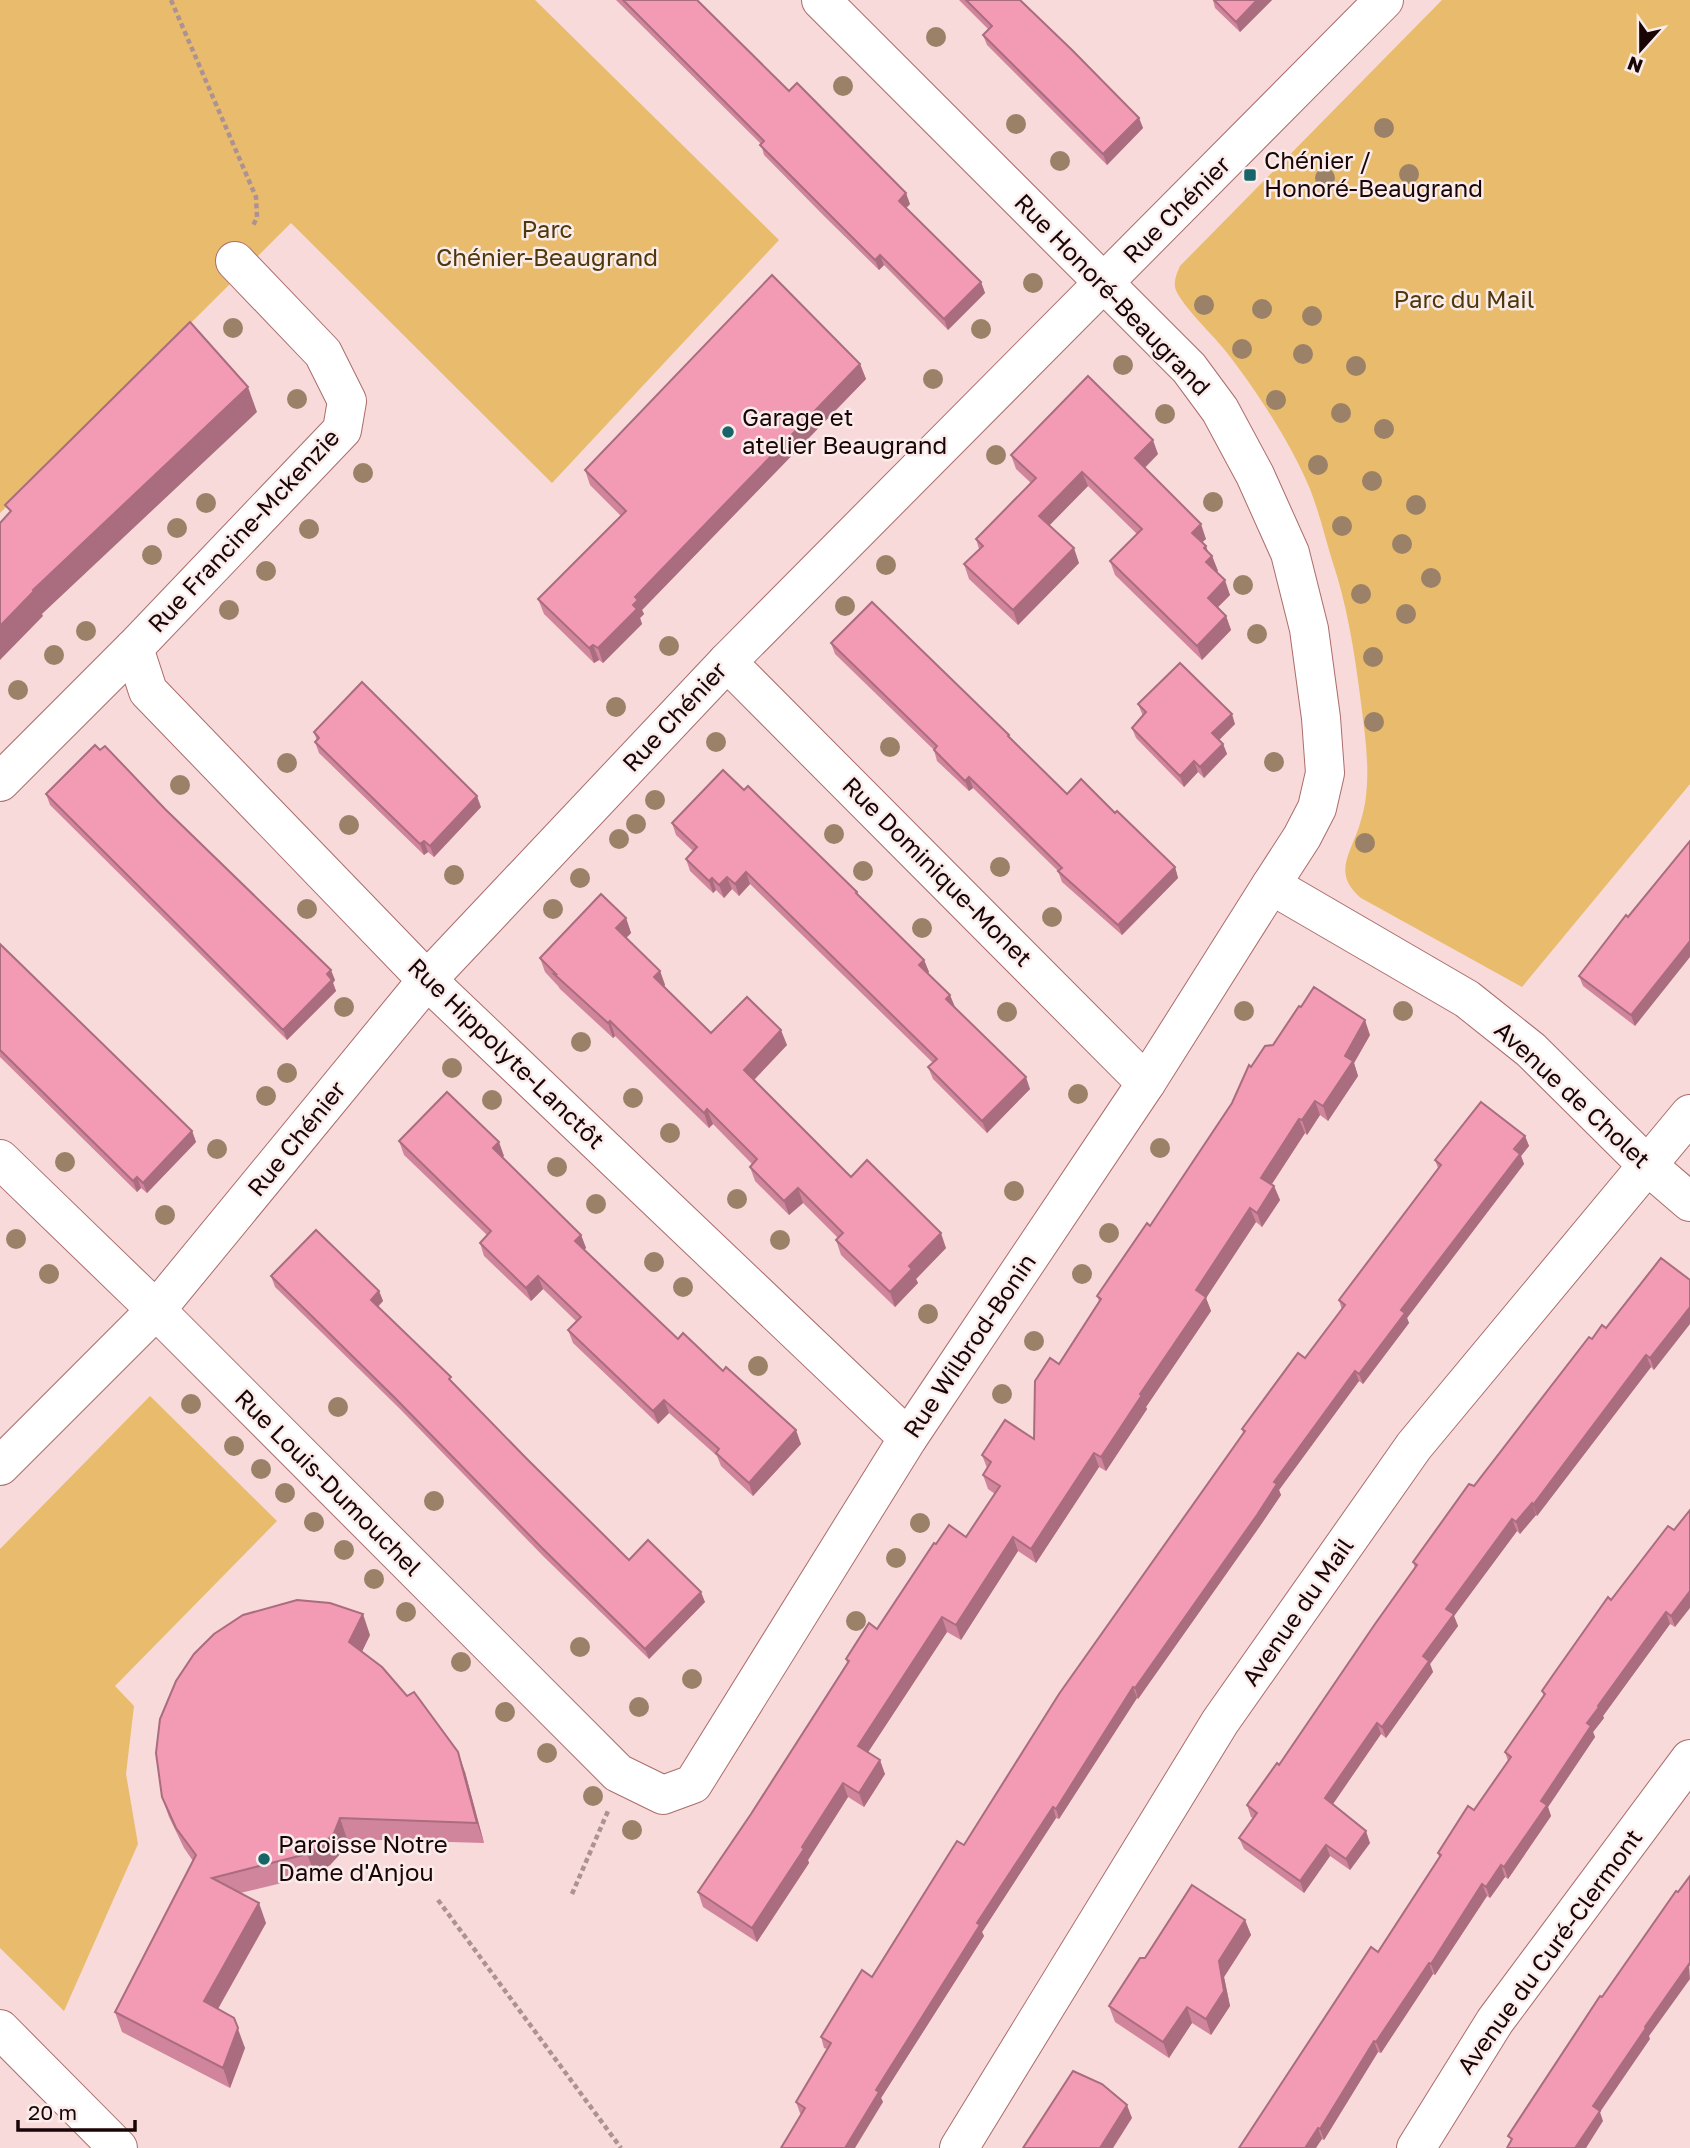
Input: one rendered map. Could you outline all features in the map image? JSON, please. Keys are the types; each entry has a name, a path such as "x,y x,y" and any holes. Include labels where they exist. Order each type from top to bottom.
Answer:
{"street":[{"name":"Rue Honoré-Beaugrand","path":"821,0 1189,368 1220,410 1255,475 1290,553 1309,629 1325,773 1317,808 1271,885"},
{"name":"Rue Chénier","path":"0,1466 156,1310 427,980 727,662 1384,0"},
{"name":"Rue Francine-Mckenzie","path":"0,782 134,648 342,430 347,401 323,353 235,261"},
{"name":"Rue Hippolyte-Lanctôt","path":"134,648 148,691 427,980 908,1438"},
{"name":"Rue Dominique-Monet","path":"727,662 1146,1083"},
{"name":"Rue Wilbrod-Bonin","path":"663,1795 693,1784 908,1438 1146,1083 1271,885"},
{"name":"Avenue de Cholet","path":"1271,885 1467,999 1531,1050 1647,1165 1690,1202"},
{"name":"Avenue du Mail","path":"958,2148 1213,1734 1414,1446 1690,1114"},
{"name":"Rue Louis-Dumouchel","path":"0,1159 156,1310 618,1773 663,1795"},
{"name":"Avenue du Curé-Clermont","path":"1416,2148 1495,2021 1690,1759"},
{"path":"0,2029 118,2148"}],"path":[{"path":"171,0 256,197 257,217 235,261"},
{"path":"572,1894 609,1807 618,1773"},
{"path":"438,1900 621,2148"}],"green space":[{"name":"Parc Chénier-Beaugrand","path":"0,0 535,0 779,240 552,483 291,223 0,513"},
{"name":"Parc du Mail","path":"1442,0 1690,0 1690,784 1522,987 1361,898 1347,881 1346,864 1366,800 1367,758 1352,644 1337,577 1310,489 1283,435 1236,364 1189,310 1175,287 1180,266"},
{"path":"150,1396 277,1521 115,1686 134,1706 126,1774 138,1844 64,2011 0,1948 0,1549"}],"building":[{"path":"623,0 697,0 789,91 797,83 906,193 899,201 981,282 944,319 880,255 875,260 760,145 764,141"},
{"path":"966,0 1020,0 1139,118 1103,154 983,35 992,26"},
{"path":"1214,0 1257,0 1236,22"},
{"name":"Garage et atelier Beaugrand","path":"772,275 860,364 635,597 638,600 633,605 637,609 598,648 593,645 589,648 538,599 626,511 585,470"},
{"path":"190,322 248,387 33,590 0,626 0,523 11,511 5,505"},
{"path":"1088,376 1153,440 1135,458 1201,524 1192,533 1212,556 1206,562 1225,580 1208,598 1226,616 1197,646 1110,561 1142,529 1082,472 1039,516 1074,548 1013,610 964,564 983,546 976,539 1036,478 1011,455"},
{"path":"872,602 1067,794 1081,779 1175,867 1118,925 1058,871 1062,868 969,777 965,781 934,750 937,746 831,643"},
{"path":"1180,663 1232,714 1212,733 1223,744 1200,767 1194,761 1180,776 1132,728 1146,712 1138,704"},
{"path":"362,682 477,796 430,846 424,841 420,844 315,742 319,738 314,732"},
{"path":"95,745 100,750 105,746 165,809 331,970 327,974 332,980 283,1030 46,794"},
{"path":"723,770 744,790 748,786 857,892 924,960 919,965 950,995 946,999 1026,1077 982,1121 928,1067 937,1059 746,872 735,884 727,877 719,885 712,878 709,881 686,859 697,847 672,823"},
{"path":"1690,841 1690,941 1631,1015 1579,976 1626,915 1628,917"},
{"path":"601,894 626,918 616,928 660,971 654,977 711,1033 747,997 781,1030 744,1070 851,1177 867,1160 941,1233 909,1266 912,1269 890,1292 836,1240 843,1233 798,1188 784,1201 750,1167 757,1159 707,1109 704,1113 610,1021 608,1023 540,958"},
{"path":"0,944 192,1131 143,1183 137,1177 133,1181 0,1050"},
{"path":"1314,987 1365,1020 1345,1056 1353,1061 1323,1106 1315,1101 1302,1120 1299,1119 1261,1178 1274,1186 1257,1213 1250,1208 1196,1290 1206,1297 1101,1457 1094,1453 1031,1549 1013,1537 956,1625 942,1617 858,1746 880,1760 859,1793 843,1783 752,1928 698,1892 849,1661 846,1659 869,1623 877,1629 949,1525 966,1537 1000,1486 983,1475 991,1462 982,1455 1005,1420 1034,1439 1035,1381 1050,1358 1059,1364 1101,1299 1097,1296 1147,1223 1150,1226 1232,1103 1249,1065 1251,1067 1265,1046 1273,1045"},
{"path":"447,1092 499,1142 493,1148 581,1235 575,1241 678,1339 683,1333 723,1371 726,1367 796,1430 749,1483 716,1453 719,1449 664,1400 653,1411 568,1330 581,1317 538,1276 526,1288 480,1243 491,1231 399,1141"},
{"path":"1481,1102 1525,1136 1514,1149 1520,1154 1401,1310 1405,1313 1359,1374 1355,1371 1274,1482 1277,1484 1257,1515 1135,1688 1133,1687 1056,1809 1053,1807 977,1923 980,1925 876,2090 879,2092 845,2148 781,2148 805,2108 796,2102 831,2043 821,2037 862,1970 872,1977 957,1841 964,1845 1059,1694 1245,1431 1242,1429 1298,1353 1305,1358 1345,1305 1339,1300 1441,1165 1435,1160"},
{"path":"316,1230 379,1291 371,1300 451,1377 449,1379 629,1560 648,1540 701,1592 645,1649 271,1276"},
{"path":"1661,1258 1690,1280 1690,1307 1650,1358 1646,1355 1533,1505 1532,1503 1516,1522 1512,1519 1446,1609 1454,1614 1423,1656 1429,1661 1382,1727 1377,1723 1325,1798 1366,1831 1346,1859 1326,1845 1300,1881 1239,1838 1257,1813 1247,1805 1277,1763 1279,1765 1417,1565 1413,1562 1469,1484 1474,1486 1589,1337 1592,1339 1602,1325 1606,1328"},
{"path":"1690,1510 1690,1591 1671,1616 1666,1612 1598,1706 1587,1723 1591,1726 1541,1801 1547,1805 1504,1867 1501,1865 1486,1887 1482,1884 1431,1964 1429,1963 1376,2042 1374,2041 1320,2129 1318,2128 1305,2148 1239,2148 1371,1947 1378,1952 1441,1855 1438,1853 1468,1806 1474,1810 1511,1757 1505,1752 1545,1694 1542,1691 1608,1597 1611,1600 1668,1526 1674,1530"},
{"name":"Paroisse Notre Dame d'Anjou","path":"297,1600 330,1603 363,1614 349,1642 382,1667 407,1696 414,1692 458,1752 477,1823 340,1818 334,1833 323,1845 307,1854 212,1878 259,1903 204,2001 234,2018 238,2028 223,2068 115,2012 196,1855 176,1828 162,1797 156,1753 160,1719 176,1681 194,1654 214,1634 243,1615"},
{"path":"1690,1876 1690,1965 1593,2106 1600,2111 1575,2148 1507,2148 1512,2139 1508,2136 1600,1996 1602,1997 1676,1891 1678,1892"},
{"path":"1192,1885 1245,1920 1219,1961 1224,1991 1206,2019 1187,2007 1163,2042 1109,2006 1140,1958 1145,1958"},
{"path":"1073,2071 1102,2084 1127,2105 1100,2148 1023,2148"}],"place":[{"name":"Chénier / Honoré-Beaugrand","path":"1250,175"},
{"name":"Garage et atelier Beaugrand","path":"728,432"},
{"name":"Paroisse Notre Dame d'Anjou","path":"264,1859"}]}
